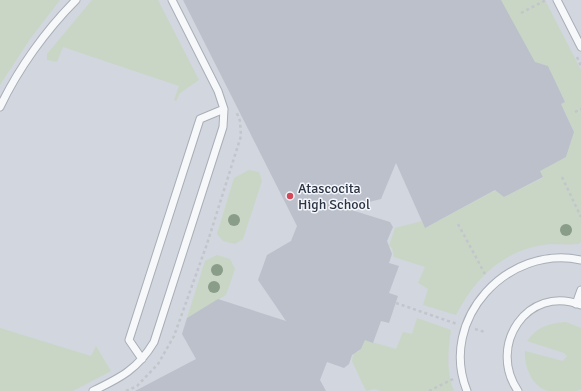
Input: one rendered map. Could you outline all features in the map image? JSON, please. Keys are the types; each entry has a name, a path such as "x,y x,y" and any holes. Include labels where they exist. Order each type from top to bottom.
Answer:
{"lane":[{"path":"0,107 46,34 76,0"},
{"path":"93,391 124,376 142,359 154,342 218,147 223,127 224,109 218,91 172,0"},
{"path":"557,0 581,47"},
{"path":"142,359 129,340 200,119 224,109"},
{"path":"467,391 462,371 461,353 466,326 478,302 489,287 514,269 536,260 554,258 581,260"},
{"path":"518,391 510,376 506,358 509,339 518,323 528,313 540,306 558,302 579,304 581,290"}],"path":[{"path":"521,13 546,0"},
{"path":"575,112 581,109"},
{"path":"126,391 137,386 158,364 174,336 207,244 241,136 240,121"},
{"path":"562,177 581,217"},
{"path":"458,224 486,276"},
{"path":"396,303 485,332"},
{"path":"429,391 453,379"}],"shaded area":[{"name":"Atascocita High School","path":"0,0 581,0 581,391 0,391"}],"green space":[{"path":"0,0 60,0 30,39 0,85"},
{"path":"92,0 158,0 199,80 180,93 176,101 174,100 179,86 63,47 57,62 47,60 47,54"},
{"path":"500,0 545,0 581,70 581,242 579,244 551,244 535,247 520,251 506,258 483,276 464,301 456,315 423,305 428,289 418,283 425,267 394,257 392,248 389,246 395,228 422,221 424,226 427,227 498,189 504,197 543,178 536,164 546,167 566,157 574,132 564,110 556,107 565,102 548,66 542,64 538,67"},
{"path":"249,170 259,172 262,181 243,239 235,244 223,241 217,234 234,178"},
{"path":"217,255 230,259 235,269 226,295 187,318 205,261"},
{"path":"417,318 451,330 449,369 451,384 454,391 380,391 375,389 366,391 352,361 354,351 358,352 361,349 365,340 396,349 403,332 412,334"},
{"path":"566,322 581,328 581,389 577,391 549,391 538,386 530,376 526,363 525,351 563,361 567,356 564,353 527,341 539,329 554,323"},
{"path":"0,328 91,356 96,346 111,371 73,391 0,391"}],"building":[{"path":"183,0 501,0 535,62 548,66 565,102 561,104 574,132 566,157 540,171 543,177 504,197 495,190 425,228 396,163 381,199 345,208 390,222 393,227 387,241 392,254 389,263 399,266 389,293 398,296 389,323 381,321 373,343 365,340 361,349 352,355 349,364 344,368 327,362 320,380 326,391 135,391 196,359 182,334 187,318 218,299 286,321 258,280 267,255 291,241 297,226"}],"place":[{"name":"Atascocita High School","path":"290,196"}]}
